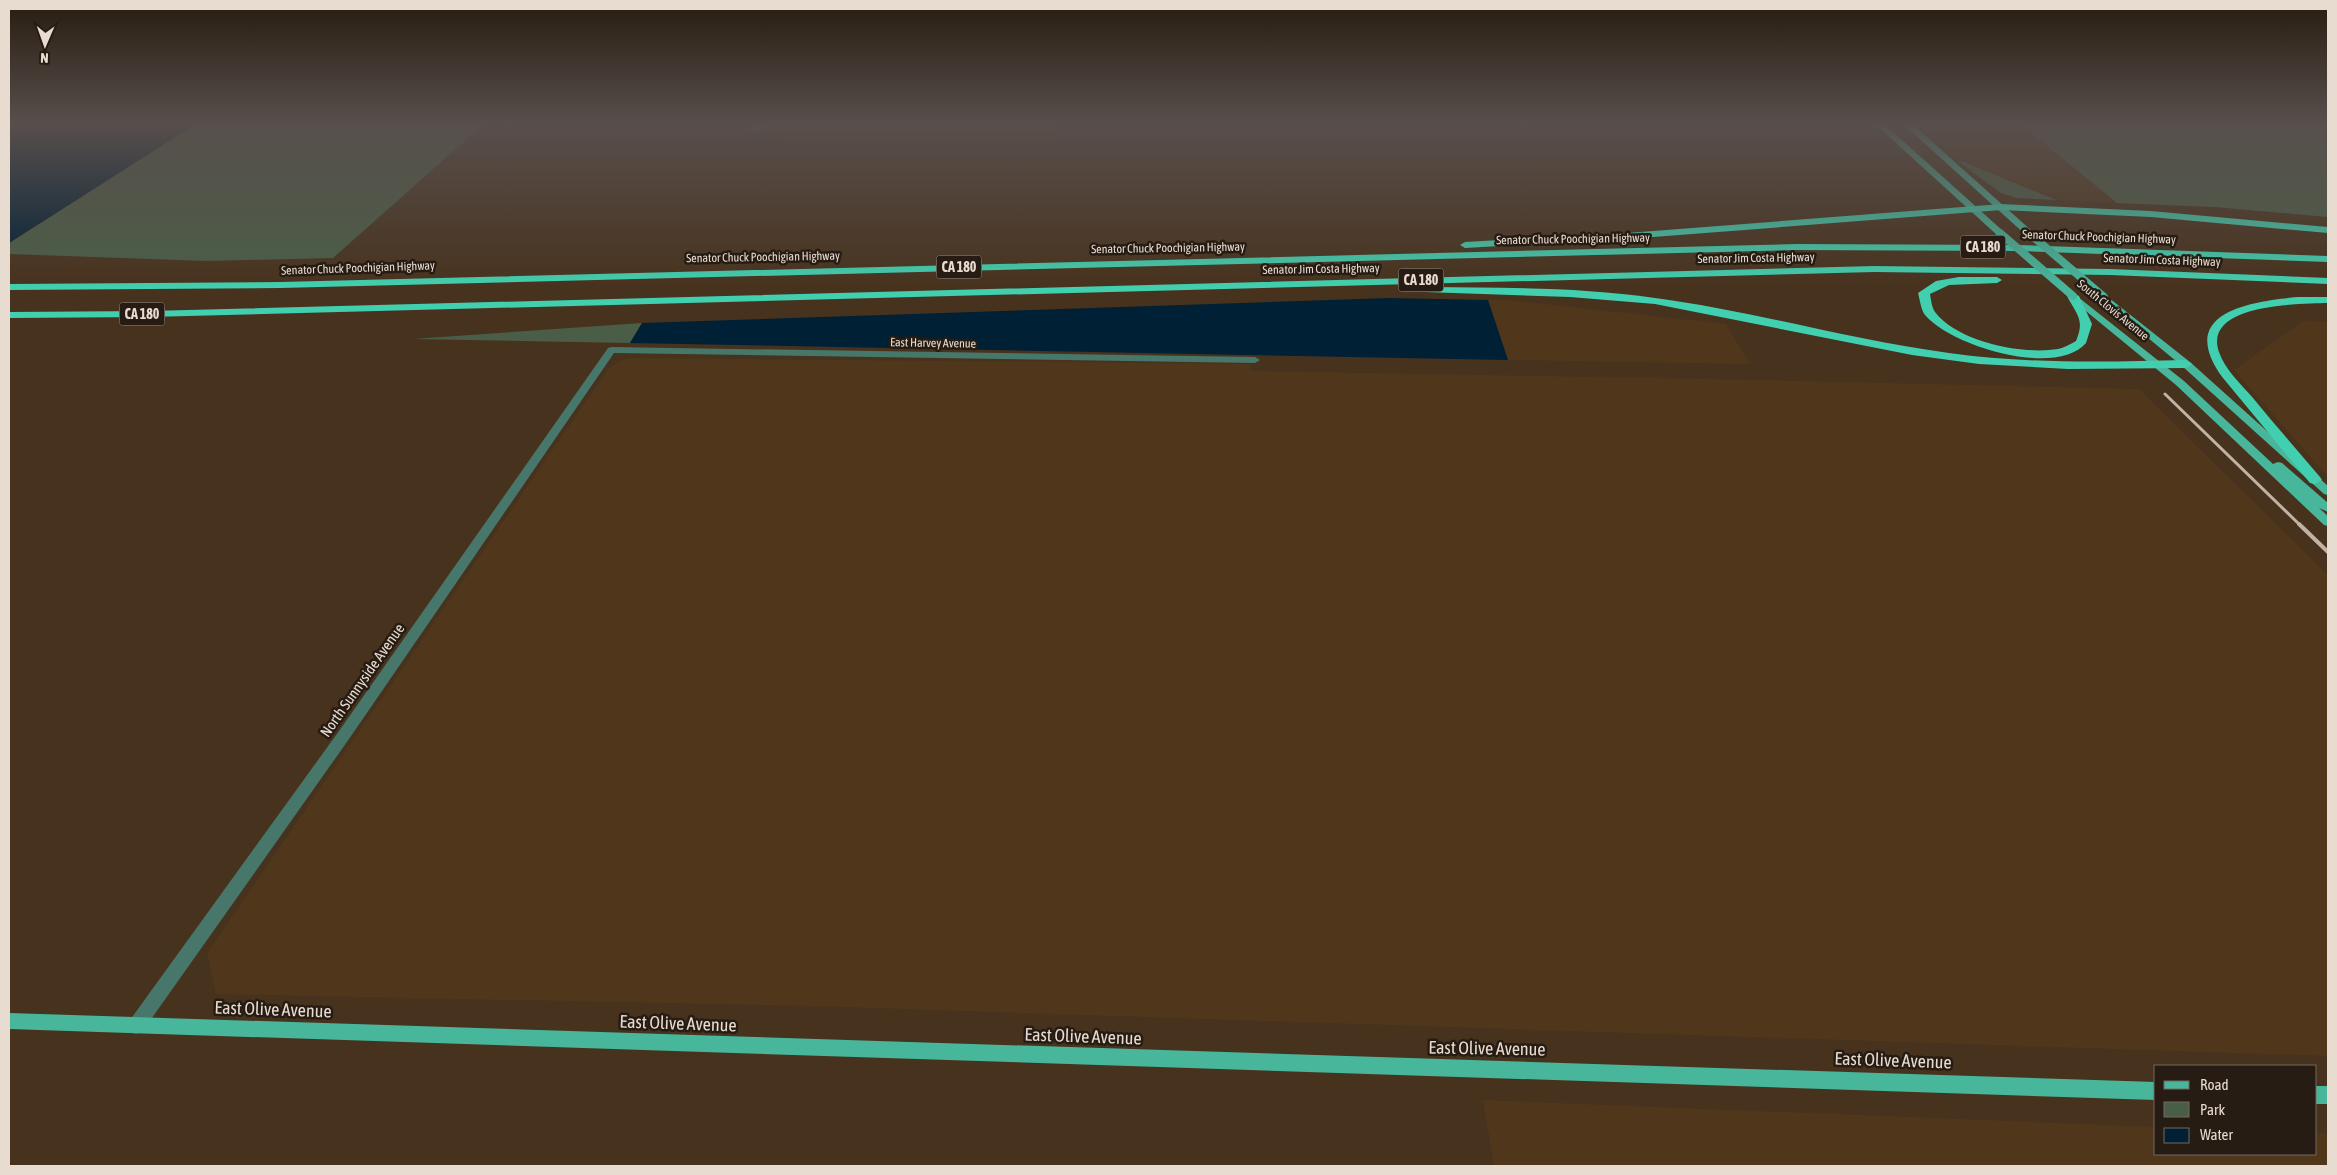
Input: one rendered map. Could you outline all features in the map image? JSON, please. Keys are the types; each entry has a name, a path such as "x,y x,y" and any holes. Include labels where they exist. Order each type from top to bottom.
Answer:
{"highway":[{"path":"1178,262 1627,236 2000,207 2151,214 2328,230"},
{"name":"Senator Chuck Poochigian Highway","path":"9,288 157,287 1178,262 1897,247 2074,250 2328,259"},
{"name":"Senator Jim Costa Highway","path":"1185,286 1874,269 2081,271 2328,282"},
{"path":"9,280 157,287"},
{"path":"2073,296 2086,320 2087,334 2081,343 2074,348 2055,354 2019,353 1974,342 1938,323 1931,317 1923,303 1924,293 1929,288 1960,281 2328,282"},
{"path":"1185,286 1581,294 1654,301 1715,311 1949,357 2032,365 2186,364"},
{"name":"CA 180","path":"9,315 274,310 1185,286"},
{"path":"2315,480 2227,375 2215,357 2212,341 2214,332 2220,324 2234,314 2246,309 2287,301 2328,300"},
{"path":"9,324 142,320 274,310"}],"main road":[{"name":"South Clovis Avenue","path":"1938,177 2073,296 2159,364 2328,522"},
{"name":"South Clovis Avenue","path":"1966,177 2104,297 2186,364 2328,492"},
{"path":"2237,436 2294,477 2328,508"},
{"name":"East Olive Avenue","path":"9,1021 1463,1069 1590,1071 2154,1091"}],"street":[{"name":"East Harvey Avenue","path":"611,350 1255,360"},
{"name":"North Sunnyside Avenue","path":"136,1026 344,735 611,350"}],"shaded area":[{"path":"2001,177 2085,177 2117,203 2056,200"},
{"path":"1488,300 1508,300 1726,324 1750,364 1508,360"},
{"path":"2303,321 2328,322 2328,477 2234,370"},
{"path":"636,358 1251,364 1252,371 2139,389 2328,575 2328,1056 814,1006 216,994 207,953 608,369 621,360"},
{"path":"1483,1100 2154,1127 2154,1155 2317,1155 2317,1132 2328,1133 2328,1166 1494,1166"}],"green space":[{"path":"113,177 424,177 333,258 207,261 9,254 9,243"},
{"path":"1979,177 2000,177 2056,200 2017,198 2001,193"},
{"path":"2085,177 2328,177 2328,217 2215,207 2117,203"},
{"path":"642,323 630,343 413,339"}],"water":[{"path":"9,177 113,177 9,243"},
{"path":"1389,298 1488,300 1508,360 630,343 642,323"}],"railway":[{"path":"2165,394 2300,525"},
{"path":"2299,524 2328,552"}]}
